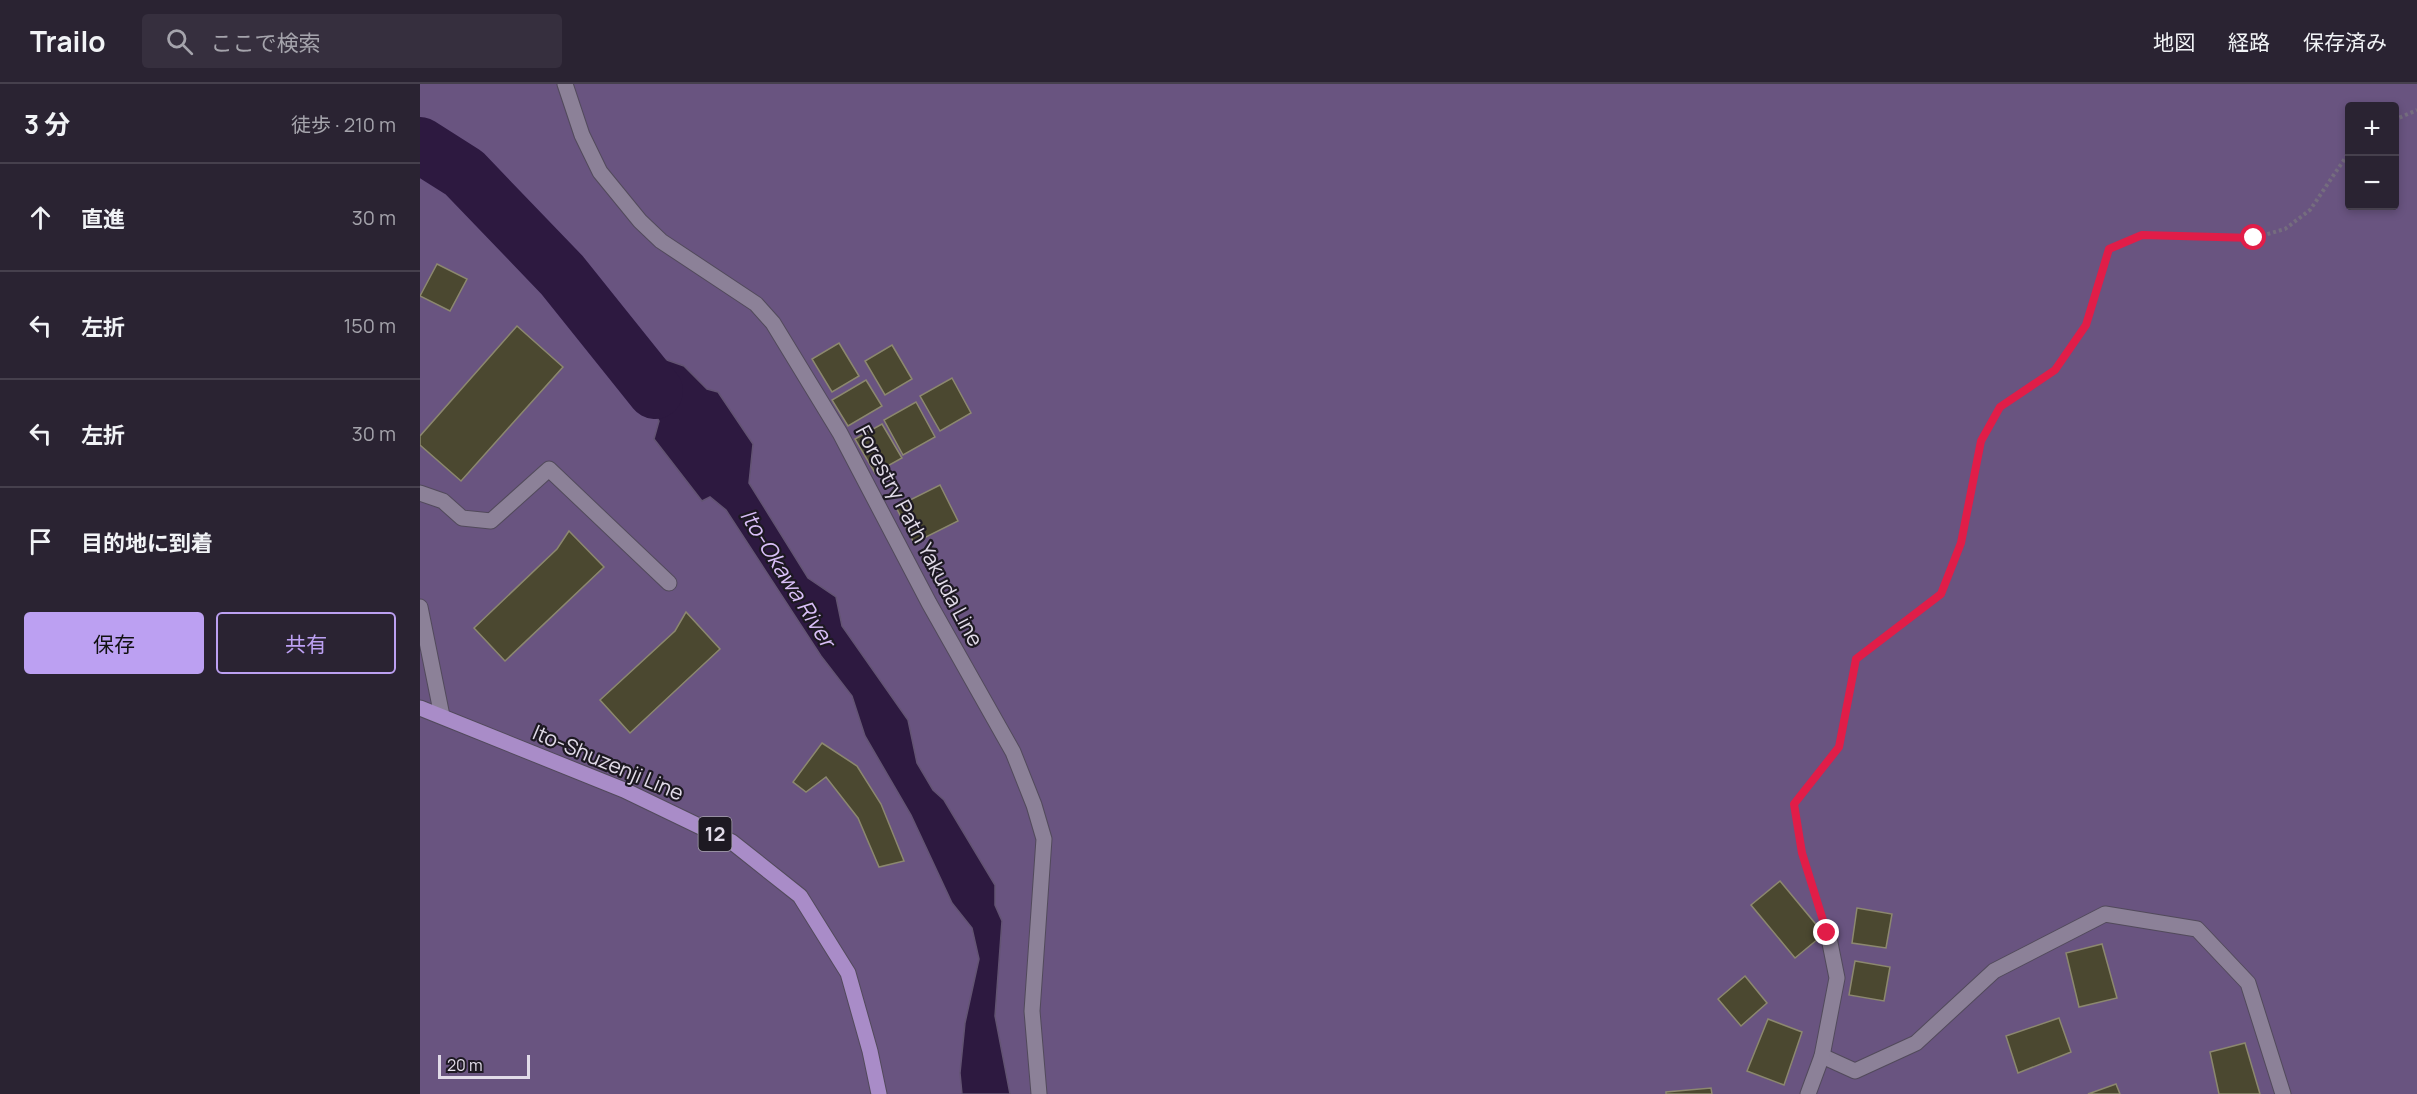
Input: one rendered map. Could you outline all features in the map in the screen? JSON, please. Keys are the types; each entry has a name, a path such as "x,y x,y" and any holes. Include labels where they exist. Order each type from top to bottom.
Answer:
{"main road":[{"name":"Ito-Shuzenji Line","path":"420,708 624,790 732,842 800,896 848,973 870,1051 879,1094"}],"street":[{"name":"Forestry Path Yakuda Line","path":"565,84 582,135 600,172 640,221 661,241 756,304 773,323 840,433 929,603 1012,752 1034,805 1044,840 1032,1011 1039,1094"},
{"path":"420,493 443,501 462,518 490,521 549,469 669,583"},
{"path":"420,608 442,716"},
{"path":"1822,1056 1855,1071 1916,1043 1994,971 2105,914 2197,929 2248,983 2283,1094"},
{"path":"1808,1094 1822,1056 1837,978 1827,933"}],"path":[{"path":"2399,118 2417,110"},
{"path":"1827,933 1802,853 1794,804 1839,747 1856,659 1941,594 1961,543 1981,441 2000,407 2055,370 2086,325 2109,249 2142,235 2254,238 2285,229 2310,210 2346,156"}],"shaded area":[{"path":"420,84 2417,84 2417,1094 420,1094"}],"water":[{"path":"597,326 644,352 684,366 707,389 718,392 753,444 749,483 808,578 836,597 842,626 908,720 917,763 933,790 944,800 995,885 995,905 1002,921 995,1016 1010,1094 962,1094 960,1073 965,1023 979,959 972,928 952,903 911,815 865,736 852,696 821,656 726,510 710,497 702,501 654,439 659,421 635,375"}],"building":[{"path":"437,264 467,279 450,311 420,296"},
{"path":"517,326 563,367 461,481 420,445 420,436"},
{"path":"839,343 859,376 832,392 812,359"},
{"path":"892,345 912,379 885,395 865,361"},
{"path":"952,378 971,413 940,431 920,396"},
{"path":"866,380 882,406 848,426 832,400"},
{"path":"916,402 935,437 903,455 884,420"},
{"path":"882,424 902,458 875,473 855,439"},
{"path":"940,485 958,521 914,543 896,507"},
{"path":"569,531 604,567 505,661 474,628 557,549"},
{"path":"686,612 720,649 630,733 600,700 675,631"},
{"path":"822,743 857,766 881,804 904,861 879,867 858,818 826,777 806,792 793,782"},
{"path":"1780,881 1824,934 1795,958 1751,905"},
{"path":"1857,908 1892,914 1886,948 1852,943"},
{"path":"2102,944 2117,998 2079,1007 2066,953"},
{"path":"1855,961 1890,967 1884,1001 1849,995"},
{"path":"1745,976 1767,1003 1741,1026 1718,999"},
{"path":"2059,1018 2071,1052 2018,1073 2006,1036"},
{"path":"1768,1019 1802,1032 1784,1085 1747,1071"},
{"path":"2245,1043 2260,1094 2219,1094 2210,1052"},
{"path":"2116,1084 2120,1094 2088,1094"},
{"path":"1711,1088 1712,1094 1666,1094 1666,1092"}],"waterway":[{"name":"Ito-Okawa River","path":"420,145 464,173 562,275 655,391"}],"route":[{"path":"1827,933 1802,853 1794,804 1839,747 1856,659 1941,594 1961,543 1981,441 2000,407 2055,370 2086,325 2109,249 2142,235 2254,238"}]}
